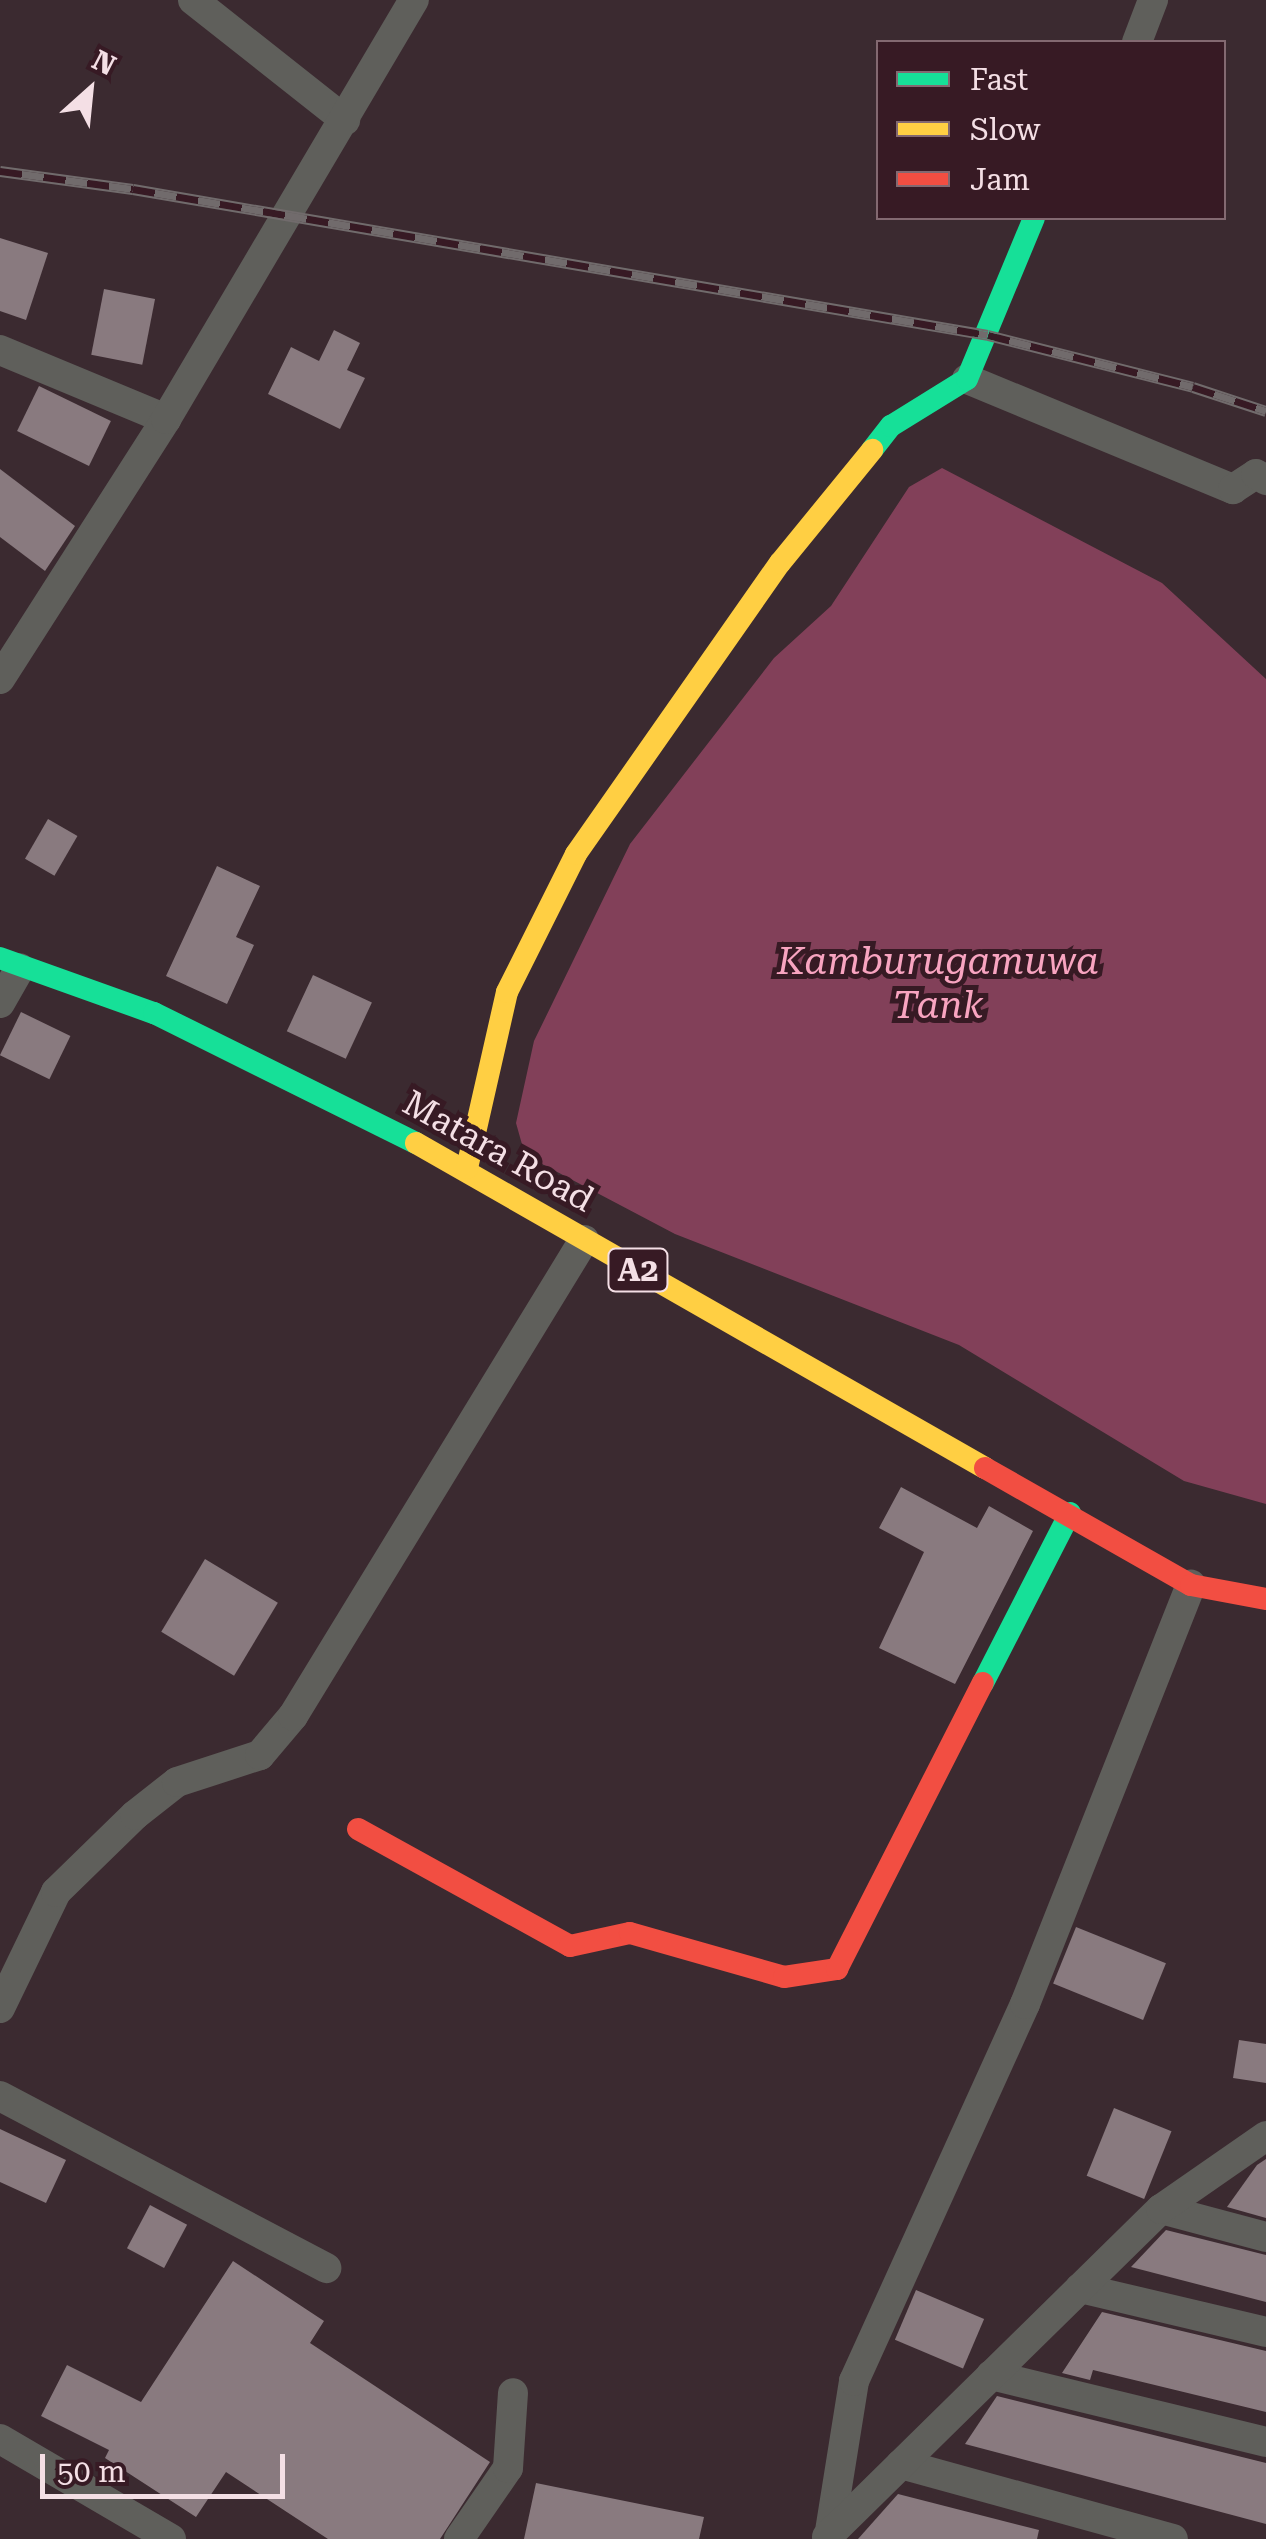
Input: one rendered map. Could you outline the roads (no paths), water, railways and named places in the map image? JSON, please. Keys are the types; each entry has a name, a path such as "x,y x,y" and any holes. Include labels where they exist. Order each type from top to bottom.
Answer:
{"main road":[{"path":"467,1168 508,992 576,854 780,563 891,426 967,379 1033,220"},
{"name":"Matara Road","path":"10,963 154,1014 467,1168 584,1240 1070,1512 1191,1585 1266,1599"},
{"path":"358,1830 570,1946 630,1933 784,1977 837,1969 1070,1512"}],"street":[{"path":"193,0 345,120"},
{"path":"0,679 166,418 414,0"},
{"path":"1139,40 1152,0"},
{"path":"0,350 166,418"},
{"path":"967,379 1233,489 1256,474 1266,480"},
{"path":"0,1002 10,963"},
{"path":"0,2008 56,1892 134,1816 177,1782 260,1755 293,1716 584,1240"},
{"path":"828,2535 854,2381 1025,2004 1191,1585"},
{"path":"0,2096 326,2268"},
{"path":"828,2535 1161,2209 1266,2136"},
{"path":"1161,2209 1266,2236"},
{"path":"1080,2288 1266,2332"},
{"path":"991,2375 1266,2442"},
{"path":"459,2539 508,2468 513,2392"},
{"path":"0,2439 172,2539"},
{"path":"900,2464 1172,2539"}],"water":[{"name":"Kamburugamuwa Tank","path":"942,468 1162,583 1266,679 1266,1504 1184,1481 959,1345 675,1234 525,1155 516,1123 534,1041 630,844 774,658 831,606 909,487"}],"railway":[{"path":"0,171 133,189 988,335 1193,387 1266,411"}]}
